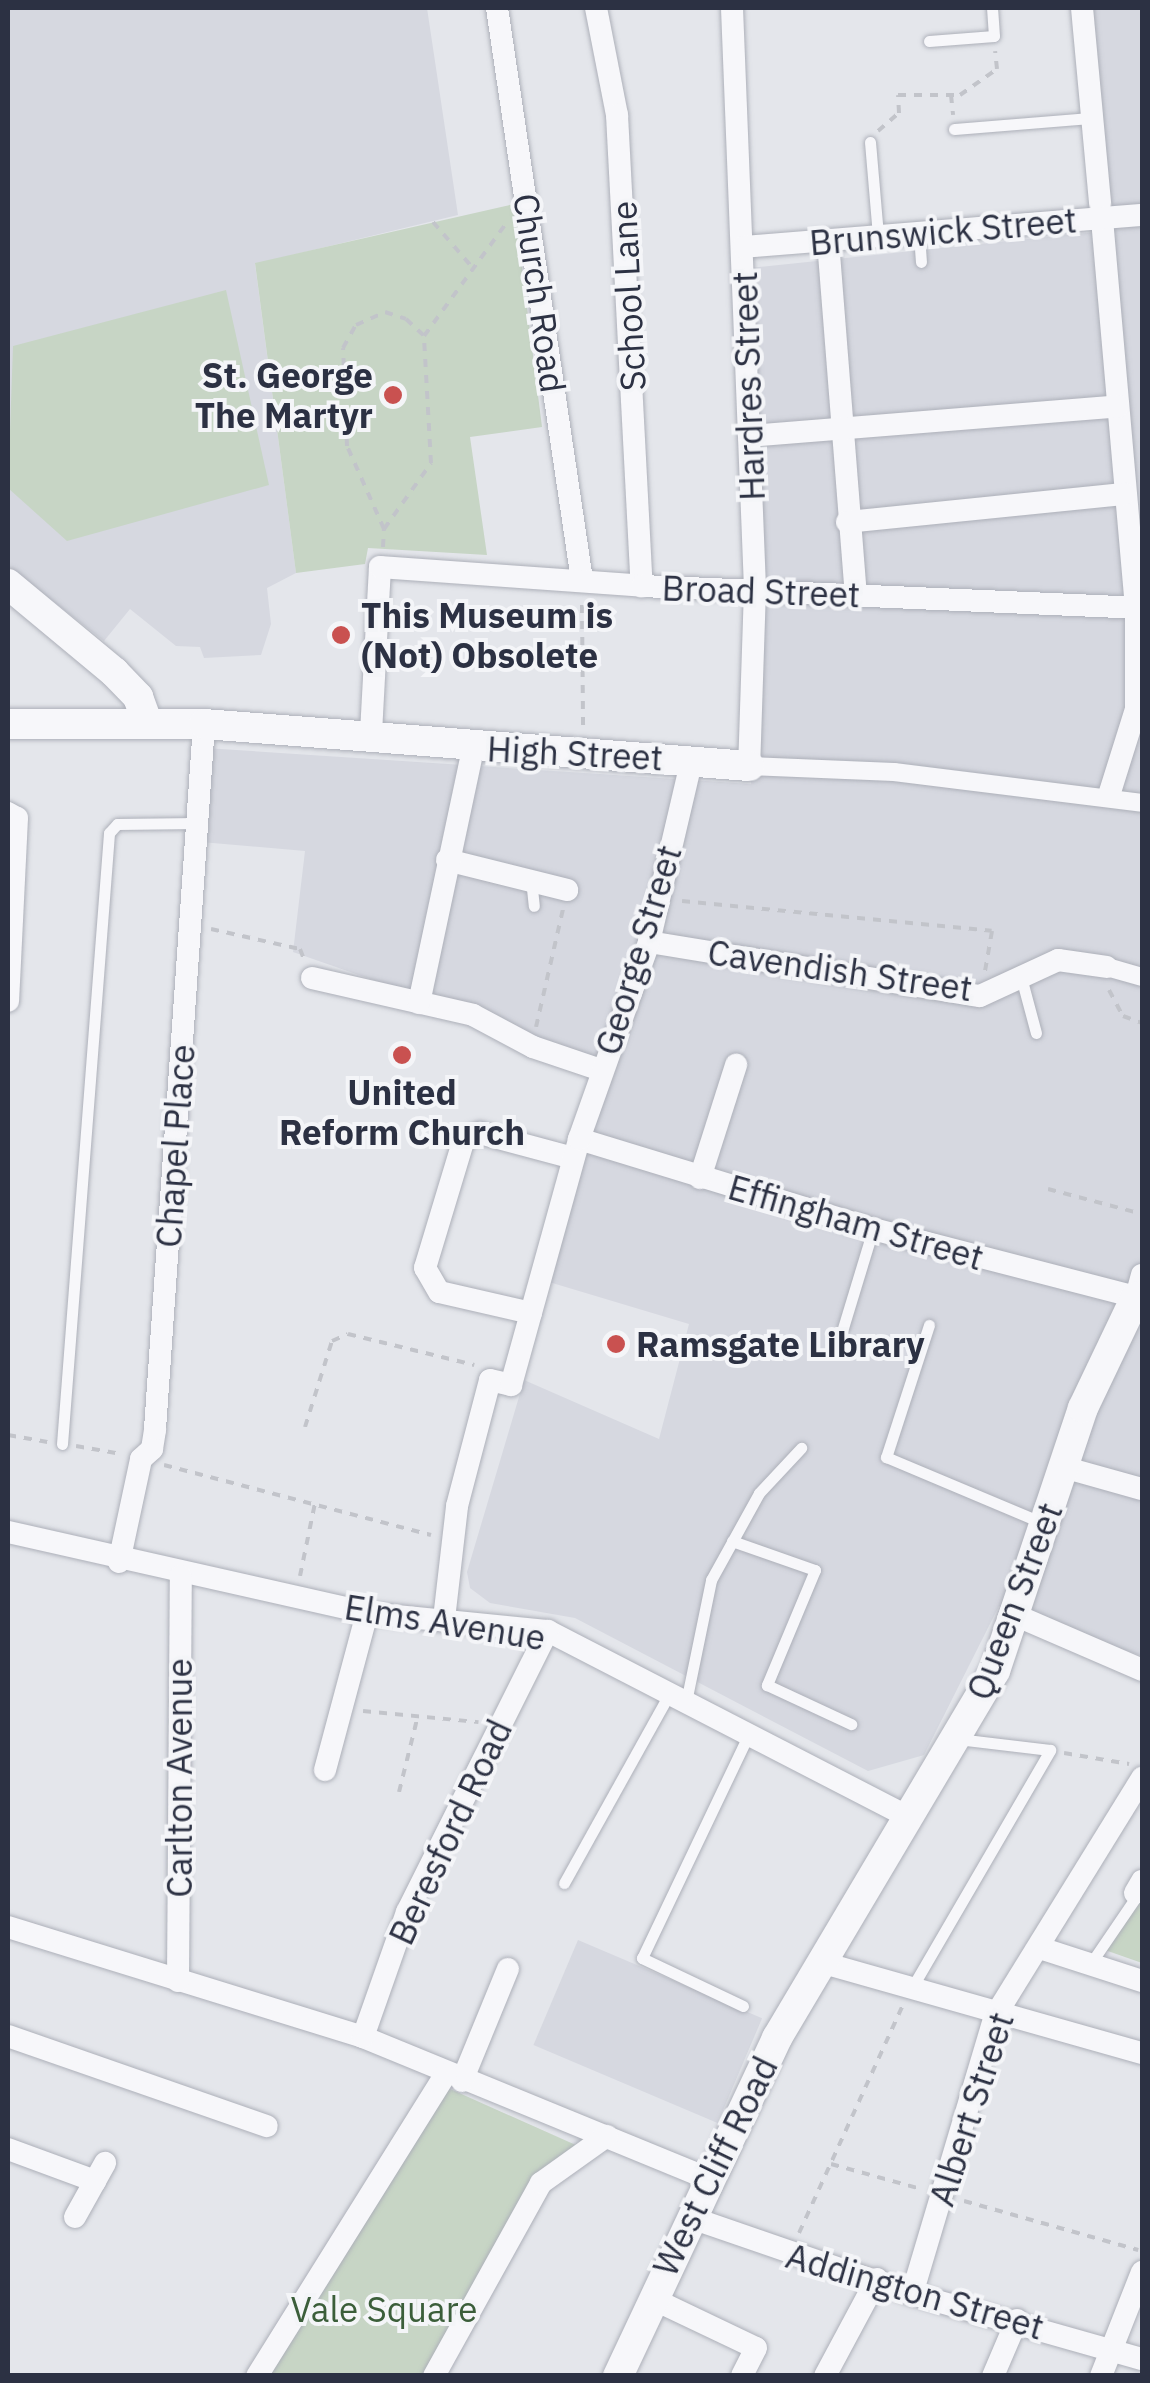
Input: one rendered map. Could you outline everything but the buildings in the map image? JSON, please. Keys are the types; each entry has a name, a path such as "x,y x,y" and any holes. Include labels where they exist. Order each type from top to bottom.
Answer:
{"street":[{"name":"Church Road","path":"496,8 582,580"},
{"name":"School Lane","path":"596,8 617,115 642,586"},
{"name":"Hardres Street","path":"732,8 755,589 749,766"},
{"path":"1082,8 1101,211 1104,313 1139,608 1136,709 1110,795"},
{"name":"Brunswick Street","path":"743,247 919,234 1101,211 1142,215"},
{"path":"828,241 847,522 856,593"},
{"path":"750,436 974,425 1118,406"},
{"path":"847,522 1125,494"},
{"name":"Broad Street","path":"380,567 642,586 1139,608"},
{"path":"371,733 380,567"},
{"path":"8,584 114,672 138,697 147,722"},
{"name":"High Street","path":"8,724 147,722 371,733 473,749 894,772 1110,795 1142,804"},
{"name":"Chapel Place","path":"119,1562 141,1460 152,1449 155,1430 204,724"},
{"path":"420,1003 446,860 473,749"},
{"name":"George Street","path":"490,1380 512,1385 576,1149 648,942 692,759"},
{"path":"8,813 16,818 8,1001"},
{"path":"446,860 486,878 531,879 567,890"},
{"name":"Cavendish Street","path":"648,942 980,996 1058,960 1142,977"},
{"path":"312,978 473,1015 533,1047 601,1070"},
{"path":"700,1178 736,1065"},
{"name":"Effingham Street","path":"531,1313 439,1292 425,1268 464,1139 480,1133 576,1149 700,1178 874,1229 1140,1291"},
{"name":"Queen Street","path":"820,1962 958,1739 995,1671 1064,1467 1140,1291"},
{"path":"444,1620 452,1541 490,1380"},
{"path":"1064,1467 1142,1490"},
{"name":"Elms Avenue","path":"8,1532 181,1576 296,1595 367,1613 548,1631 910,1817"},
{"name":"Carlton Avenue","path":"178,1981 181,1576"},
{"path":"325,1770 367,1613"},
{"path":"1015,1615 1142,1670"},
{"name":"Beresford Road","path":"363,2038 407,1912 548,1631"},
{"name":"Albert Street","path":"912,2294 995,2016 1043,1949 1142,1778"},
{"path":"8,1928 363,2038 706,2178"},
{"path":"1043,1949 1142,1980"},
{"path":"820,1962 995,2016 1142,2052"},
{"name":"West Cliff Road","path":"618,2376 706,2178 820,1962"},
{"path":"257,2376 454,2077 508,1969"},
{"path":"8,2036 268,2126"},
{"path":"434,2376 541,2183 607,2136"},
{"path":"8,2149 100,2172 75,2218"},
{"name":"Addington Street","path":"689,2217 789,2256 1142,2359"},
{"path":"1101,2376 1142,2272"},
{"path":"825,2376 878,2279"},
{"path":"652,2298 756,2348 742,2376"},
{"path":"993,2376 1017,2320"}],"lane":[{"path":"928,41 994,36 992,8"},
{"path":"954,129 1091,118"},
{"path":"870,142 878,236"},
{"path":"919,234 921,262"},
{"path":"62,1444 109,833 117,824 197,823"},
{"path":"531,879 534,906"},
{"path":"1021,978 1036,1033"},
{"path":"844,1328 874,1229"},
{"path":"929,1325 886,1457 1045,1523"},
{"path":"564,1882 678,1698 711,1580 732,1541 759,1493 801,1448"},
{"path":"732,1541 815,1570 768,1685 852,1724"},
{"path":"742,2006 642,1958 750,1732"},
{"path":"910,1991 1050,1750 958,1739"},
{"path":"1091,1963 1140,1890"}],"path":[{"path":"870,142 899,113 898,96 960,95 997,69 994,36"},
{"path":"380,567 384,529 431,463 424,336 527,200"},
{"path":"433,222 472,268"},
{"path":"384,529 350,461 343,348 356,325 386,312 406,319 424,336"},
{"path":"581,755 582,580"},
{"path":"533,1047 567,890"},
{"path":"660,898 776,914 780,906 992,931 980,996"},
{"path":"191,925 300,949 312,978"},
{"path":"1102,966 1123,1016 1142,1023"},
{"path":"1048,1190 1142,1214"},
{"path":"305,1427 332,1341 348,1334 484,1367 490,1380"},
{"path":"8,1435 141,1460 315,1502 452,1541"},
{"path":"296,1595 315,1502"},
{"path":"344,1708 418,1719 499,1724"},
{"path":"398,1792 418,1719"},
{"path":"1050,1750 1142,1766"},
{"path":"789,2256 910,1991"},
{"path":"831,2164 1142,2251"}],"shaded area":[{"path":"8,8 427,8 458,215 255,264 296,573 267,588 271,624 261,655 204,658 200,647 176,646 130,609 104,641 8,566"},
{"path":"1087,8 1142,8 1142,1656 999,1606 924,1755 868,1771 575,1618 490,1603 470,1588 467,1572 524,1380 659,1439 689,1324 549,1282 602,1073 439,1003 293,952 305,851 201,842 205,748 751,784 764,584 749,268 1106,231"},
{"path":"578,1940 762,2018 718,2123 533,2045"}],"green space":[{"path":"514,204 542,427 470,437 487,555 368,548 365,564 296,573 255,263"},
{"path":"226,290 269,485 67,541 8,488 13,346"},
{"path":"1135,1900 1142,1903 1142,1963 1105,1950"},
{"name":"Vale Square","path":"448,2088 578,2146 525,2196 422,2375 265,2376"}],"place":[{"name":"St. George The Martyr","path":"393,395"},
{"name":"This Museum is (Not) Obsolete","path":"341,635"},
{"name":"United Reform Church","path":"402,1055"},
{"name":"Ramsgate Library","path":"616,1344"}]}
